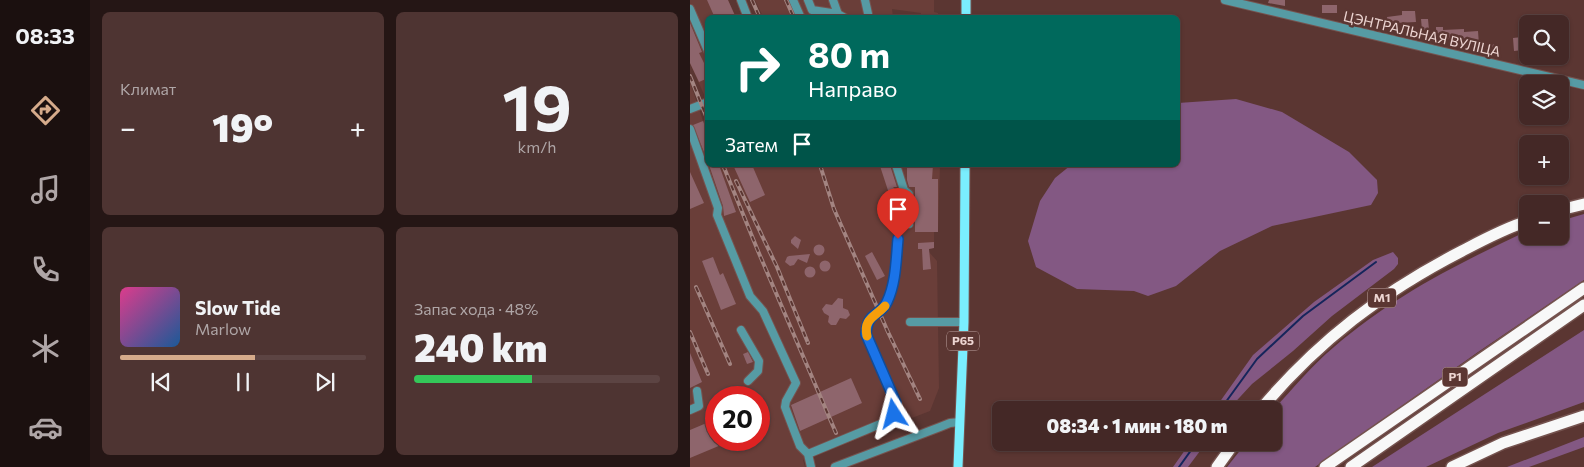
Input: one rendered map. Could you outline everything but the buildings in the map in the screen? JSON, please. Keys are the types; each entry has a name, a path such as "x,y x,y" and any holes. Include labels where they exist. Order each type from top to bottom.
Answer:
{"highway":[{"path":"1569,208 1584,204"},
{"name":"М1","path":"1268,401 1314,352 1358,314 1437,264 1481,241 1519,225"},
{"name":"Р1","path":"1326,467 1584,288"},
{"name":"Р1","path":"1351,467 1584,305"},
{"path":"1452,467 1503,444 1584,416"},
{"path":"1217,467 1229,451"}],"main road":[{"path":"966,0 966,15"},
{"name":"Р65","path":"958,467 964,322 965,167"}],"street":[{"path":"741,0 747,15"},
{"path":"793,0 800,15"},
{"path":"808,0 812,10 837,15"},
{"path":"833,0 841,15"},
{"path":"864,0 868,15"},
{"name":"ЦЭНТРАЛЬНАЯ ВУЛІЦА","path":"1225,0 1584,85"},
{"path":"690,9 705,44"},
{"path":"690,109 705,103"},
{"path":"690,129 718,208 717,215 750,296 763,311 796,383 786,401 785,407 800,446 808,454 811,467"},
{"path":"897,167 904,190 909,194 909,224"},
{"path":"808,454 890,420 894,414 896,403 866,334 866,325 870,318 884,308 888,300 895,274 898,239"},
{"path":"910,322 964,322"},
{"path":"741,330 759,361 758,371 748,381"},
{"path":"690,410 699,406 697,391"},
{"path":"835,467 950,423 960,422"}],"shaded area":[{"path":"690,0 728,0 735,15 705,15 705,97 690,63"},
{"path":"755,0 934,0 934,12 938,13 938,15 921,15 921,13 892,9 893,15 762,15"},
{"path":"690,82 703,121 705,120 705,167 940,167 938,232 934,232 934,248 929,249 929,252 937,261 939,388 930,411 803,460 805,467 690,467"},
{"path":"1236,99 1282,112 1349,152 1377,180 1378,193 1371,205 1272,226 1220,251 1176,286 1148,296 1134,291 1077,289 1036,267 1028,241 1040,201 1055,178 1069,167 1180,167 1180,103"},
{"path":"1584,214 1584,280 1315,467 1227,467 1240,451 1282,451 1281,401 1326,354 1378,313 1425,283 1519,235 1519,245 1569,245 1569,218"},
{"path":"1393,252 1398,258 1398,264 1332,316 1252,384 1236,401 1220,401 1253,355 1314,302 1373,260"},
{"path":"1584,330 1584,402 1498,433 1426,467 1372,467"},
{"path":"1584,437 1584,447 1529,467 1507,467"},
{"path":"1184,451 1200,451 1188,467 1173,467"}],"waterway":[{"path":"1227,401 1257,359 1303,316 1376,262"},
{"path":"1179,467 1191,451"}],"railway":[{"path":"752,0 759,15"},
{"path":"786,0 793,15"},
{"path":"690,76 705,114"},
{"path":"724,167 836,433"},
{"path":"821,167 834,209 888,332 920,399"},
{"path":"736,181 777,267 808,343"},
{"path":"696,287 730,364"},
{"path":"690,332 708,374"}],"slow traffic":[{"path":"867,336 866,325 870,318 885,306"}],"route":[{"path":"894,414 896,403 866,334 866,325 870,318 884,308 888,300 895,274 898,239"}]}
